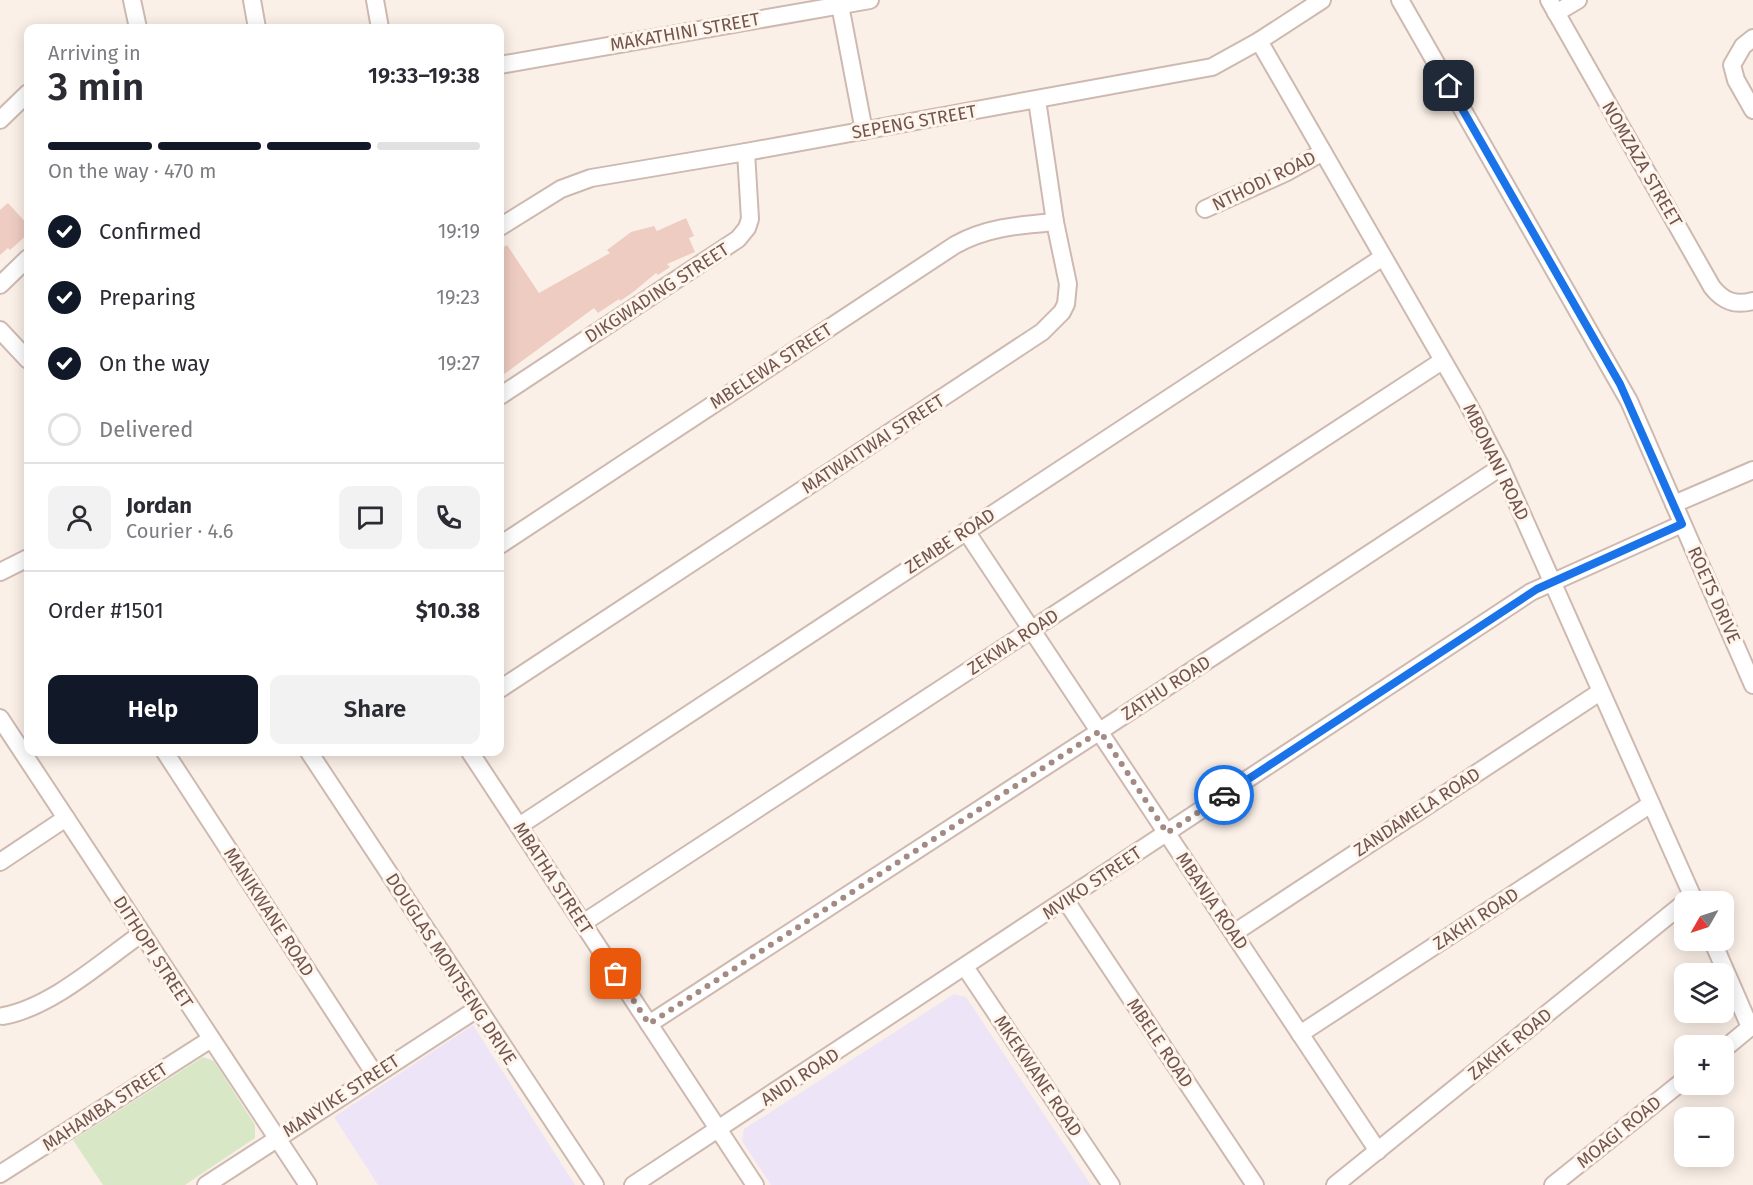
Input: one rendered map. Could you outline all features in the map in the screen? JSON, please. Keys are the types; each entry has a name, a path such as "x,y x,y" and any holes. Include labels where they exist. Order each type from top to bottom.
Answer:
{"street":[{"path":"132,0 137,24"},
{"path":"252,0 256,24"},
{"path":"375,0 379,24"},
{"name":"MAKATHINI STREET","path":"504,64 870,0"},
{"name":"SEPENG STREET","path":"504,224 546,197 576,182 1212,67 1259,41 1322,0"},
{"name":"ROETS DRIVE","path":"1400,0 1625,392 1753,685"},
{"path":"1552,6 1578,0"},
{"path":"840,5 864,131"},
{"name":"NOMZAZA STREET","path":"1552,6 1712,287 1729,302 1743,304 1753,302"},
{"path":"1753,39 1743,46 1732,65 1736,80 1753,110"},
{"name":"MBONANI ROAD","path":"1259,41 1501,467 1651,804 1685,891"},
{"path":"0,120 24,97"},
{"name":"MATWAITWAI STREET","path":"504,686 1042,332 1062,312 1068,295 1068,284 1055,222 1037,100"},
{"name":"DIKGWADING STREET","path":"504,393 738,239 747,228 750,219 746,152"},
{"name":"NTHODI ROAD","path":"1205,209 1286,173 1323,152"},
{"name":"MBELEWA STREET","path":"504,542 955,245 971,236 997,228 1055,222"},
{"name":"ZEMBE ROAD","path":"519,826 1383,258"},
{"path":"0,285 24,262"},
{"path":"0,330 24,356"},
{"name":"ZEKWA ROAD","path":"583,923 1442,361"},
{"name":"ZATHU ROAD","path":"649,1024 1501,467"},
{"path":"1674,504 1753,470"},
{"name":"MVIKO STREET","path":"966,967 1521,599 1552,581 1682,524"},
{"name":"MBANJA ROAD","path":"966,531 1378,1150"},
{"path":"0,572 24,560"},
{"name":"ZANDAMELA ROAD","path":"1234,933 1600,692"},
{"name":"DITHOPI STREET","path":"0,718 24,754"},
{"name":"DITHOPI STREET","path":"25,756 308,1185"},
{"name":"MANIKWANE ROAD","path":"168,756 374,1073"},
{"name":"DOUGLAS MONTSENG DRIVE","path":"312,756 595,1185"},
{"name":"MBATHA STREET","path":"473,756 755,1185"},
{"name":"ZAKHI ROAD","path":"1300,1034 1651,804"},
{"path":"0,862 66,818"},
{"name":"MBELE ROAD","path":"1066,901 1255,1185"},
{"name":"ZAKHE ROAD","path":"1335,1185 1674,912"},
{"path":"3,1016 25,1010 53,996 141,934"},
{"path":"1717,951 1752,1026 1734,1041"},
{"name":"ANDI ROAD","path":"633,1185 966,967"},
{"name":"MKEKWANE ROAD","path":"966,967 1111,1185"},
{"name":"MANYIKE STREET","path":"206,1185 374,1073 477,1009"},
{"name":"MAHAMBA STREET","path":"0,1174 211,1040"},
{"name":"MOAGI ROAD","path":"1552,1185 1674,1088"}],"shaded area":[{"path":"954,994 966,997 1091,1185 771,1185 742,1141 744,1129"},
{"path":"473,1025 575,1185 378,1185 334,1117"}],"green space":[{"path":"203,1057 214,1061 255,1125 255,1138 185,1185 103,1185 73,1140"}],"building":[{"path":"8,203 24,221 24,238 10,250 8,248 0,255 0,210"},
{"path":"686,218 694,236 689,238 695,252 667,264 670,267 658,275 656,273 620,301 619,299 598,313 594,308 504,374 504,247 507,245 539,293 610,253 607,250 631,232 654,226 657,231"}],"way so far":[{"path":"616,974 649,1024 1100,731 1167,833 1224,795"}],"route":[{"path":"1224,795 1537,589 1682,524 1620,384 1449,86"}]}
